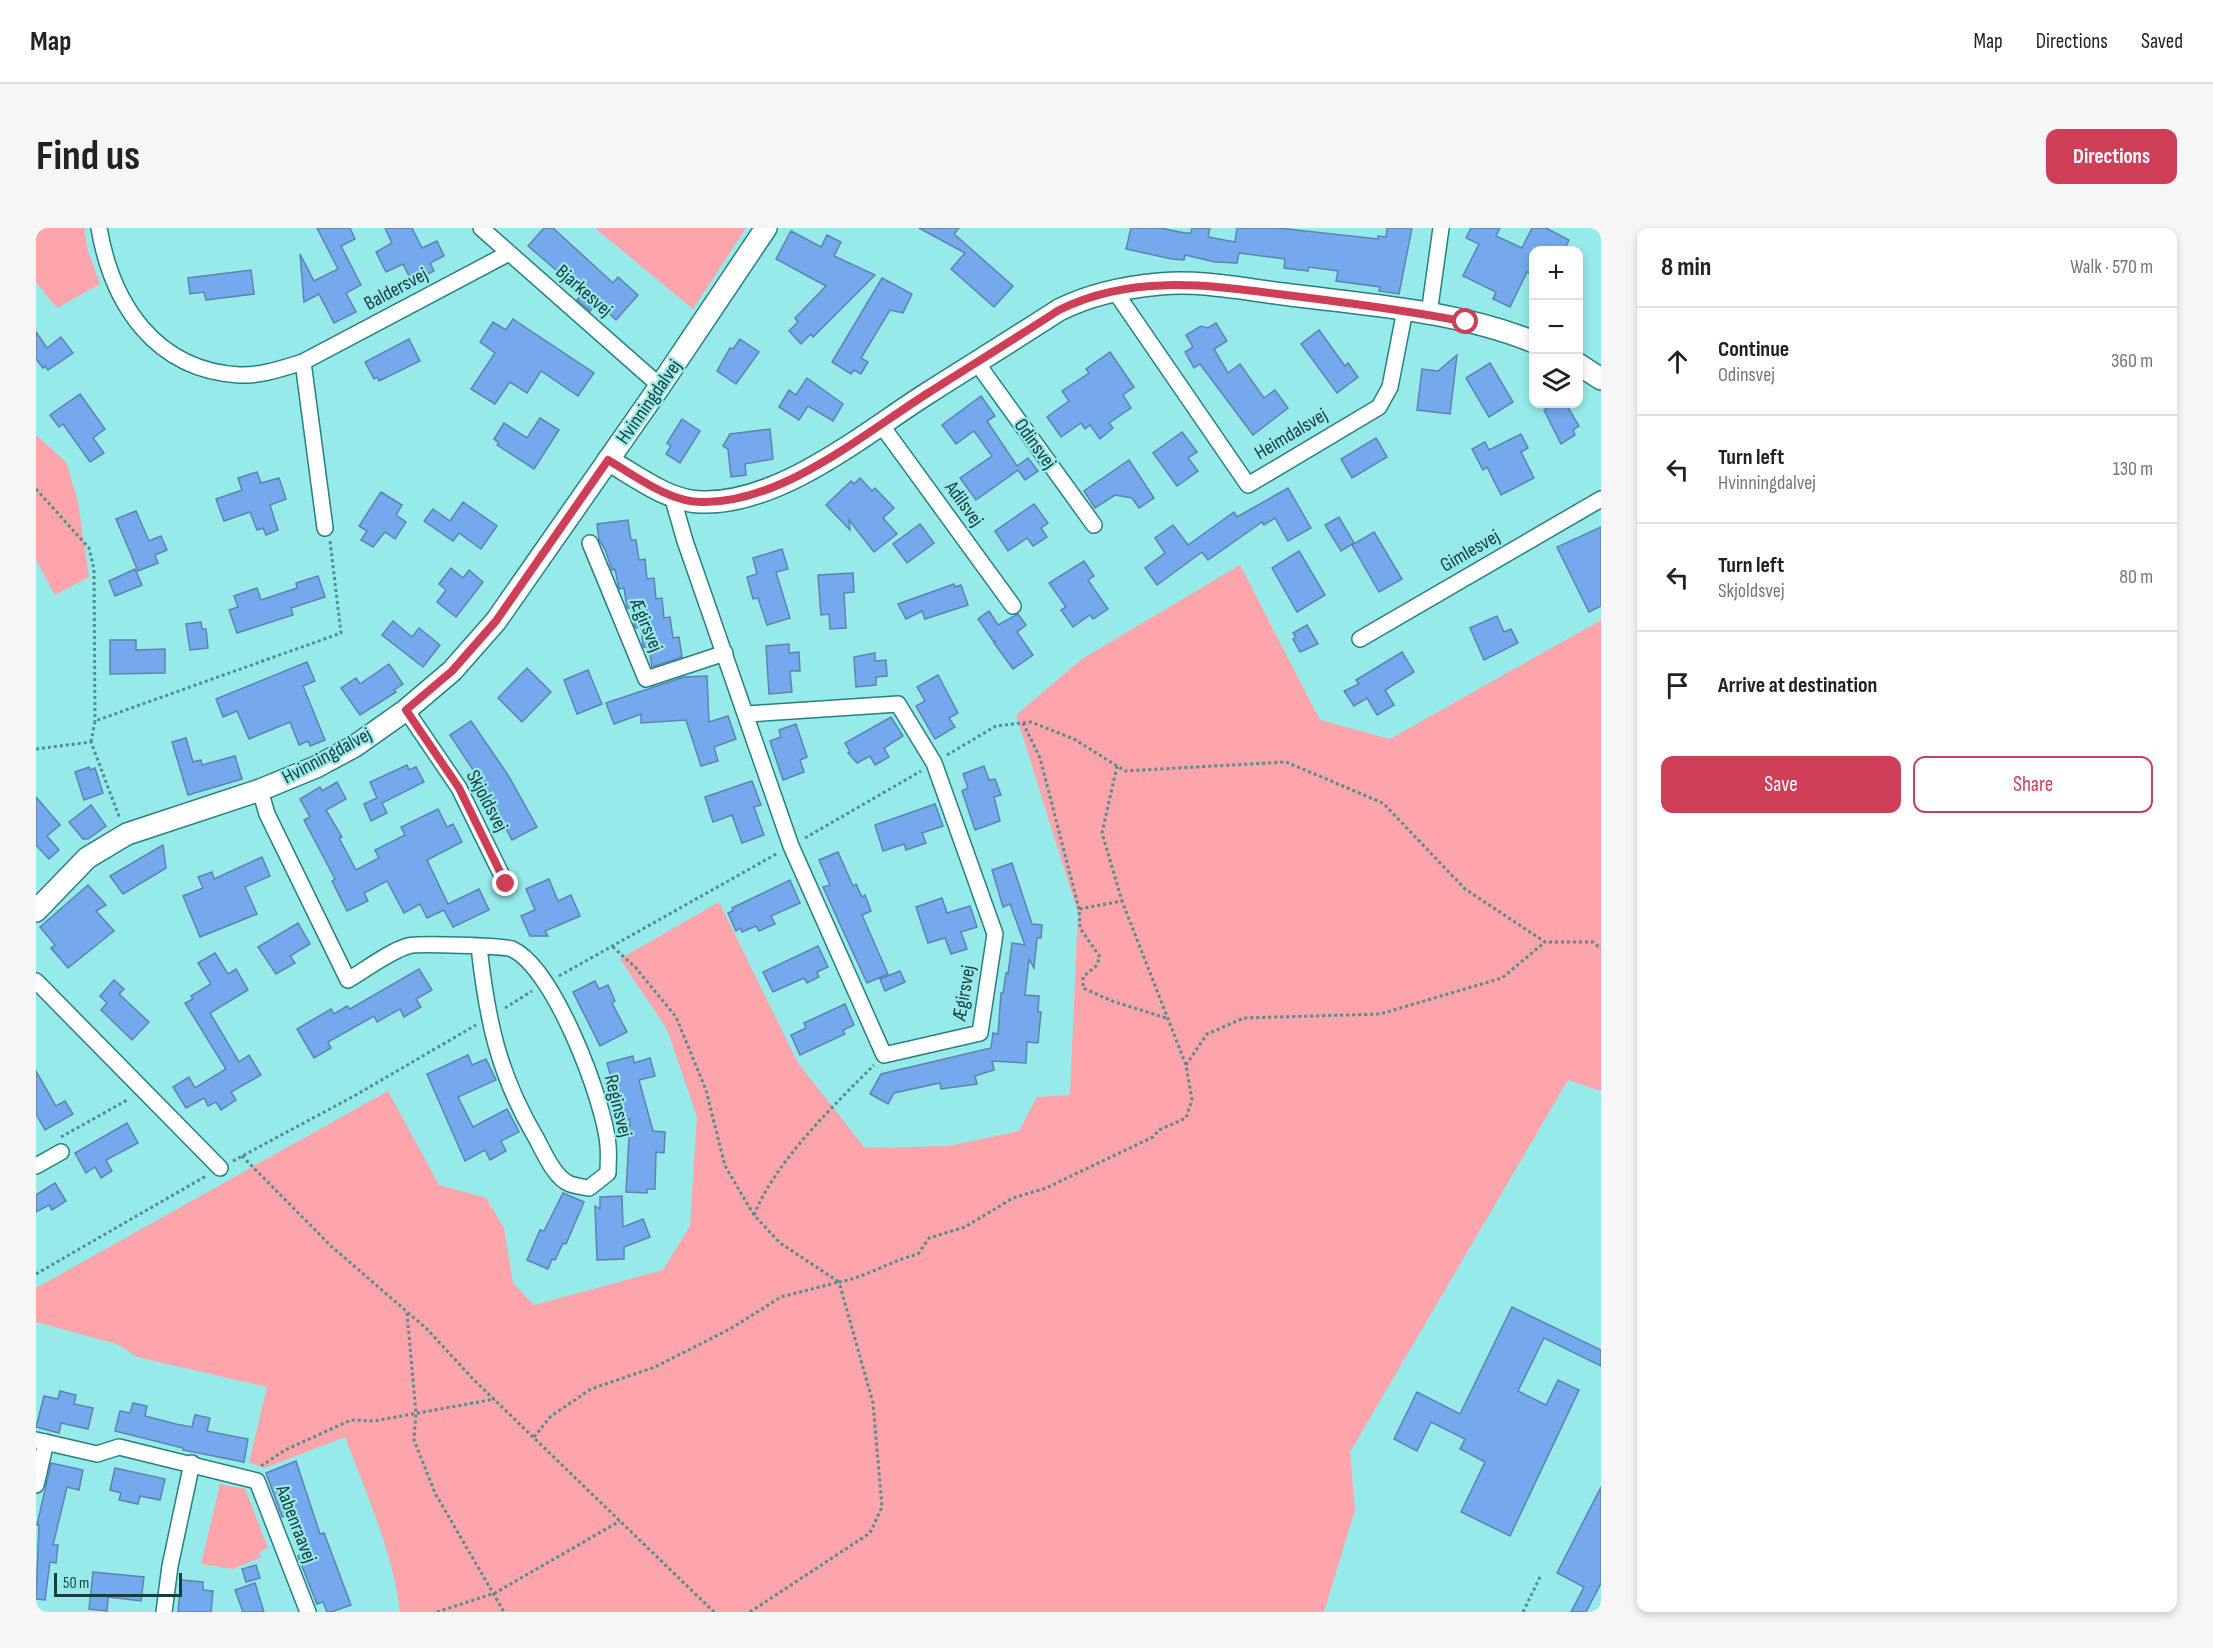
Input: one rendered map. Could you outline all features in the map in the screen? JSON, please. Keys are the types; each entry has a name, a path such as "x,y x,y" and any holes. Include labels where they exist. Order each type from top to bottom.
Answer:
{"street":[{"name":"Baldersvej","path":"99,228 104,258 116,289 140,326 167,350 200,369 241,375 275,370 303,362 509,253"},
{"name":"Bjarkesvej","path":"481,228 660,386"},
{"name":"Hvinningdalvej","path":"36,910 87,858 127,834 260,789 315,767 355,746 406,710 452,671 496,621 660,386 766,228"},
{"path":"1429,314 1441,228"},
{"path":"608,460 672,496 700,502 726,501 764,492 882,426 926,394 1059,310 1082,299 1162,283 1200,285 1405,310 1501,328 1529,340"},
{"name":"Heimdalsvej","path":"1114,291 1248,485 1379,407 1390,387 1405,310"},
{"path":"303,362 325,528"},
{"name":"Odinsvej","path":"977,363 1094,525"},
{"path":"1583,367 1601,379"},
{"name":"Adilsvej","path":"882,426 1013,606"},
{"path":"672,496 685,541 791,846 884,1055"},
{"name":"Gimlesvej","path":"1360,639 1601,499"},
{"name":"Ægirsvej","path":"590,543 646,679 725,654"},
{"name":"Ægirsvej","path":"747,714 898,704 934,763 995,934 980,1033 884,1055"},
{"name":"Skjoldsvej","path":"406,710 459,788 506,884"},
{"name":"Reginsvej","path":"260,789 267,814 348,980 408,945 479,947 511,948 530,962 558,1005 584,1061 600,1105 608,1145 608,1173 589,1188 569,1184 552,1166 518,1107 492,1038 479,947"},
{"path":"36,981 220,1168"},
{"path":"36,1166 61,1152"},
{"name":"Aabenraavej","path":"36,1485 41,1441 97,1454 119,1447 192,1463 257,1481 308,1612"},
{"path":"164,1612 170,1566 192,1463"}],"path":[{"path":"36,489 89,548 92,559 94,569 95,721 91,742 127,834"},
{"path":"95,721 341,633 330,540 325,528"},
{"path":"934,763 996,726 1031,722 1074,739 1125,771 1287,762 1383,803 1465,889 1545,942 1593,942 1601,949"},
{"path":"1023,723 1040,758 1079,909 1080,928 1100,957 1096,966 1083,977 1083,988 1112,1001 1166,1018"},
{"path":"36,749 91,742"},
{"path":"534,1437 551,1416 591,1389 655,1367 730,1329 781,1297 857,1278 887,1262 918,1254 929,1238 965,1227 1013,1198 1046,1188 1153,1137 1159,1130 1186,1118 1192,1100 1186,1065 1122,901 1102,833 1118,766"},
{"path":"1079,909 1122,901"},
{"path":"1186,1065 1207,1034 1244,1018 1380,1014 1502,978 1545,942"},
{"path":"612,946 636,969 675,1017 706,1090 725,1166 754,1215 780,1243 839,1282 873,1403 882,1507 870,1533 750,1612"},
{"path":"754,1215 762,1195 824,1115 884,1055"},
{"path":"61,1152 56,1140 143,1090"},
{"path":"242,1156 331,1246 407,1312 714,1612"},
{"path":"407,1312 416,1413 414,1440 435,1493 504,1612"},
{"path":"257,1481 258,1468 285,1450 351,1420 374,1421 495,1400"},
{"path":"437,1612 495,1593 620,1521"},
{"path":"1523,1612 1541,1575"}],"shaded area":[{"path":"36,228 84,228 88,251 100,284 57,308 36,282"},
{"path":"597,228 746,228 693,309 596,229"},
{"path":"36,435 66,462 78,502 89,577 55,595 36,560"},
{"path":"1240,565 1320,720 1390,739 1601,620 1601,1091 1568,1080 1350,1452 1355,1510 1324,1612 400,1612 385,1545 345,1437 265,1468 249,1462 267,1387 137,1357 117,1344 36,1322 36,1288 388,1091 439,1185 486,1198 504,1228 513,1283 534,1305 663,1270 690,1226 697,1117 667,1029 620,959 719,902 798,1063 865,1148 949,1146 1019,1131 1037,1097 1070,1095 1078,913 1016,715 1082,659"},
{"path":"220,1484 245,1489 268,1548 259,1552 261,1557 233,1569 201,1564"}],"building":[{"path":"317,228 350,228 355,239 341,246 361,285 346,293 356,312 334,323 319,294 304,302 300,254 314,281 338,269"},
{"path":"385,228 412,228 422,248 437,241 444,256 430,263 434,271 412,282 403,264 386,272 376,252 392,243"},
{"path":"544,228 553,228 613,283 618,277 638,295 616,320 598,303 590,311 577,300 583,293 528,246"},
{"path":"919,228 959,228 954,234 1013,286 994,307 951,269 965,253"},
{"path":"1131,228 1160,228 1191,233 1192,228 1210,228 1208,237 1235,242 1237,228 1278,228 1378,239 1378,236 1386,237 1387,228 1412,228 1399,294 1379,291 1380,287 1336,281 1338,271 1309,267 1308,271 1284,268 1285,259 1239,253 1237,263 1215,262 1185,255 1184,260 1172,259 1126,249"},
{"path":"1471,228 1500,228 1496,236 1522,248 1532,228 1546,228 1569,240 1566,246 1529,246 1529,273 1527,272 1510,307 1493,299 1496,292 1463,276 1479,244 1466,238"},
{"path":"791,231 821,247 827,235 841,242 834,256 875,275 813,337 811,334 801,344 789,331 798,322 795,318 826,286 776,259"},
{"path":"251,270 254,294 206,300 204,292 190,294 188,278"},
{"path":"882,278 912,294 903,313 890,310 861,358 868,362 861,374 854,370 851,374 832,362"},
{"path":"513,319 594,373 578,396 541,371 527,393 510,382 495,404 471,389 495,353 480,342 493,322 506,330"},
{"path":"1216,323 1227,341 1214,349 1228,373 1240,364 1264,398 1275,390 1288,408 1253,435 1200,364 1194,368 1185,352 1193,347 1186,335 1201,326 1208,328"},
{"path":"1319,330 1345,366 1348,363 1358,377 1337,393 1301,344"},
{"path":"36,332 47,348 61,337 73,353 48,370 45,366 43,368 36,359"},
{"path":"409,339 420,361 379,381 377,377 374,379 365,362"},
{"path":"740,339 759,352 736,384 717,371 730,348 733,349"},
{"path":"1110,352 1134,387 1123,395 1131,408 1109,423 1113,428 1100,439 1090,425 1085,429 1081,423 1061,437 1047,417 1069,401 1062,391 1089,373 1086,369"},
{"path":"1457,355 1450,414 1417,410 1422,369 1438,371"},
{"path":"1490,363 1513,402 1489,417 1466,378"},
{"path":"807,378 843,404 833,421 808,406 799,420 779,407 789,390 796,395"},
{"path":"80,394 105,429 93,438 104,453 90,462 63,424 59,427 50,415"},
{"path":"981,396 995,416 987,421 1017,466 1028,458 1038,471 1025,480 1018,470 976,500 960,478 992,456 974,431 956,444 942,425"},
{"path":"1568,408 1579,426 1573,430 1575,435 1561,444 1544,410"},
{"path":"540,418 559,430 534,469 497,445 499,443 494,439 504,423 527,438"},
{"path":"682,419 700,431 680,463 666,454 671,446 667,443"},
{"path":"770,429 773,459 745,464 746,475 731,477 728,449 723,446 730,434"},
{"path":"1182,432 1197,452 1188,458 1198,471 1177,486 1153,453"},
{"path":"1521,434 1528,448 1521,452 1534,478 1501,495 1487,467 1483,470 1472,449 1485,442 1489,450"},
{"path":"1376,438 1387,457 1352,478 1341,459"},
{"path":"1129,460 1154,498 1139,508 1132,498 1115,495 1095,508 1084,491"},
{"path":"257,472 261,483 279,478 286,499 270,505 278,530 266,535 263,528 257,530 250,512 224,521 216,499 242,490 238,478"},
{"path":"860,478 872,491 875,488 894,508 883,518 897,534 874,552 849,520 850,530 826,505 851,481 854,484"},
{"path":"1288,488 1311,528 1288,541 1275,518 1264,525 1262,522 1208,560 1202,552 1157,585 1145,568 1165,553 1155,538 1173,525 1188,545 1234,512 1237,517"},
{"path":"381,492 402,505 396,515 406,522 395,539 385,532 373,547 361,540 367,531 359,526"},
{"path":"463,502 497,526 481,549 459,533 453,541 424,521 433,509 450,521"},
{"path":"1034,504 1048,523 1041,528 1047,537 1033,546 1027,538 1008,551 995,531"},
{"path":"136,511 149,541 161,536 167,550 155,555 158,563 138,571 116,519"},
{"path":"1339,517 1354,543 1341,551 1325,525"},
{"path":"628,520 631,540 636,540 639,560 645,559 647,579 654,578 656,599 662,598 664,618 670,617 673,638 679,637 682,657 652,667 649,647 643,647 641,627 635,628 632,608 627,608 624,588 619,589 615,569 612,570 605,549 599,540 597,524"},
{"path":"920,524 934,543 907,563 893,544"},
{"path":"1601,527 1601,606 1589,612 1557,547"},
{"path":"1374,532 1402,579 1379,592 1352,545"},
{"path":"782,549 788,569 776,572 790,618 767,625 758,598 753,599 747,577 757,574 753,558"},
{"path":"1299,551 1325,595 1297,612 1272,568"},
{"path":"1084,561 1094,576 1088,580 1108,609 1093,619 1090,615 1073,627 1061,610 1066,607 1049,583"},
{"path":"451,568 463,578 469,570 483,582 456,617 437,602 446,590 439,584"},
{"path":"135,569 142,585 115,596 109,581"},
{"path":"853,573 854,592 844,593 846,628 830,629 829,614 821,615 818,575"},
{"path":"318,576 325,597 291,608 293,615 237,633 229,610 238,607 234,596 257,588 261,600 297,588 296,583"},
{"path":"954,584 955,587 961,585 968,605 925,619 922,611 906,619 898,604"},
{"path":"989,611 998,625 1018,614 1026,625 1017,632 1033,655 1013,669 994,643 996,641 994,642 978,619"},
{"path":"1497,616 1504,632 1511,629 1518,643 1484,660 1470,628"},
{"path":"393,621 412,637 419,628 440,645 423,667 382,635"},
{"path":"201,622 202,629 206,629 208,648 190,650 186,624"},
{"path":"1307,625 1318,644 1300,652 1293,639 1296,637 1293,633"},
{"path":"110,640 136,640 136,650 165,649 165,673 110,674"},
{"path":"789,644 789,653 799,652 800,671 790,671 792,692 769,694 766,646"},
{"path":"1402,652 1414,672 1385,690 1394,705 1377,715 1367,698 1354,706 1344,691 1359,684 1356,680"},
{"path":"875,653 875,661 886,660 887,676 876,677 876,685 856,687 854,657"},
{"path":"307,662 315,681 303,686 325,740 310,746 308,741 299,745 290,722 249,739 237,711 223,717 216,699"},
{"path":"389,664 403,684 394,690 396,692 360,715 341,688 356,678 360,684"},
{"path":"527,668 551,692 522,722 498,698"},
{"path":"588,670 602,704 577,714 564,680"},
{"path":"938,675 958,713 949,718 955,727 935,739 916,706 925,701 917,687"},
{"path":"707,676 709,722 728,716 736,739 714,747 718,761 701,766 686,720 641,723 641,714 614,724 606,703 684,677"},
{"path":"891,717 903,736 884,748 889,757 875,765 870,756 857,763 848,753 850,752 845,743"},
{"path":"471,721 508,775 537,827 512,840 491,801 493,800 450,735"},
{"path":"796,724 807,757 800,760 804,772 783,780 770,741 781,737 779,730"},
{"path":"186,738 193,762 201,760 202,765 235,756 242,779 188,795 172,742"},
{"path":"407,765 409,770 416,767 424,782 382,803 387,813 371,821 364,804 377,798 370,782"},
{"path":"984,766 989,780 995,779 1001,795 994,797 1000,821 975,830 962,791 968,788 963,774"},
{"path":"89,767 90,770 95,768 103,793 84,800 75,772"},
{"path":"752,781 761,805 754,807 764,835 742,843 732,815 713,822 705,797"},
{"path":"337,782 346,799 326,810 342,837 339,838 356,870 379,858 375,850 405,835 401,827 438,809 447,827 453,824 462,842 427,860 448,904 479,889 489,910 453,927 444,910 427,918 420,904 404,913 387,881 364,893 368,901 347,911 332,881 335,879 304,820 310,817 300,799 320,787 322,791"},
{"path":"36,797 60,825 47,836 59,850 49,859 36,845"},
{"path":"935,804 943,826 922,833 926,843 906,850 904,844 883,851 875,825"},
{"path":"91,805 106,826 88,839 83,839 69,822"},
{"path":"163,845 166,868 123,894 110,876"},
{"path":"838,852 853,886 856,884 862,897 865,895 871,911 862,915 888,974 867,983 823,887 830,885 819,860"},
{"path":"262,857 270,876 245,887 257,914 200,937 183,896 203,888 198,877 212,872 214,879"},
{"path":"1012,863 1032,924 1042,925 1041,938 1037,938 1034,968 1029,959 1025,995 1039,996 1038,1012 1041,1012 1038,1043 1027,1042 1026,1063 992,1061 994,1070 975,1076 977,1084 941,1089 940,1083 894,1093 888,1104 870,1094 881,1074 991,1048 993,1033 998,1034 1001,993 1003,993 1006,973 1008,974 1012,943 1025,945 1010,904 1003,907 992,870"},
{"path":"549,879 558,901 571,895 580,916 545,931 548,936 530,936 521,916 535,910 526,889"},
{"path":"790,880 800,903 771,916 775,924 759,931 756,926 742,932 740,928 736,931 728,913 733,911 732,908"},
{"path":"88,885 106,905 96,911 114,931 68,968 51,948 55,945 40,927"},
{"path":"942,898 947,913 970,906 977,927 961,932 967,949 951,954 945,938 928,943 916,907"},
{"path":"298,923 310,944 290,956 295,963 276,974 258,947"},
{"path":"818,946 828,967 817,972 819,977 807,983 804,978 773,992 763,972"},
{"path":"215,953 228,974 236,969 248,990 210,1013 239,1062 249,1055 261,1075 231,1092 236,1100 221,1110 216,1102 208,1106 204,1098 186,1108 173,1087 189,1077 195,1088 226,1069 185,1003 193,999 191,996 211,984 198,963"},
{"path":"419,969 432,990 416,999 421,1007 404,1017 400,1009 377,1022 374,1016 328,1042 331,1048 314,1058 297,1029 331,1009 334,1014 347,1006 350,1009"},
{"path":"900,971 905,982 885,991 880,979"},
{"path":"114,980 124,989 119,994 149,1022 132,1040 101,1010 107,1003 100,996"},
{"path":"595,981 599,989 608,985 615,1001 612,1003 627,1032 600,1046 573,992"},
{"path":"845,1004 854,1025 843,1030 845,1034 800,1055 791,1035 806,1028 804,1023"},
{"path":"468,1055 472,1065 486,1059 496,1080 458,1097 473,1127 507,1109 519,1132 501,1141 506,1151 490,1160 485,1150 465,1161 427,1074"},
{"path":"633,1056 634,1063 650,1058 655,1076 639,1080 653,1131 665,1132 664,1153 656,1152 655,1189 647,1189 647,1193 626,1192 630,1119 623,1121 607,1063"},
{"path":"36,1071 56,1106 65,1101 73,1114 45,1130 36,1114"},
{"path":"127,1123 138,1143 106,1160 112,1171 101,1178 95,1167 86,1173 75,1153"},
{"path":"55,1183 66,1201 52,1210 49,1205 36,1212 36,1195"},
{"path":"563,1193 584,1202 566,1244 563,1243 548,1269 527,1260 540,1230 544,1231"},
{"path":"622,1196 623,1227 643,1219 650,1237 624,1247 624,1259 597,1260 595,1206 600,1209 600,1197"},
{"path":"1512,1307 1601,1350 1601,1366 1544,1338 1518,1391 1546,1405 1558,1380 1579,1390 1510,1536 1461,1512 1485,1462 1460,1449 1465,1439 1431,1422 1417,1451 1394,1439 1417,1392 1460,1414"},
{"path":"60,1391 76,1395 74,1404 93,1408 88,1429 61,1423 59,1433 36,1427 44,1396 58,1399"},
{"path":"133,1403 147,1406 145,1416 176,1424 192,1427 195,1415 210,1418 207,1431 248,1439 244,1462 183,1450 183,1448 115,1431 120,1411 130,1413"},
{"path":"296,1461 320,1534 324,1533 351,1605 331,1612 327,1612 323,1602 317,1604 298,1556 306,1552 297,1528 294,1529 288,1514 282,1517 266,1473"},
{"path":"51,1463 83,1470 79,1490 67,1487 53,1545 58,1545 56,1563 50,1562 45,1600 36,1599 39,1525 37,1525"},
{"path":"115,1468 165,1479 160,1500 140,1496 138,1504 119,1500 121,1493 110,1490"},
{"path":"1601,1487 1601,1583 1586,1612 1571,1612 1584,1587 1557,1573"},
{"path":"256,1565 260,1578 246,1582 242,1569"},
{"path":"93,1572 144,1577 141,1601 108,1597 107,1611 89,1609"},
{"path":"181,1580 203,1582 203,1590 213,1591 211,1612 178,1612"},
{"path":"255,1583 264,1612 243,1612 235,1590"}],"route":[{"path":"506,884 459,788 406,710 452,671 496,621 608,460 672,496 700,502 726,501 764,492 882,426 926,394 1059,310 1082,299 1162,283 1219,286 1405,310 1466,322"}]}
